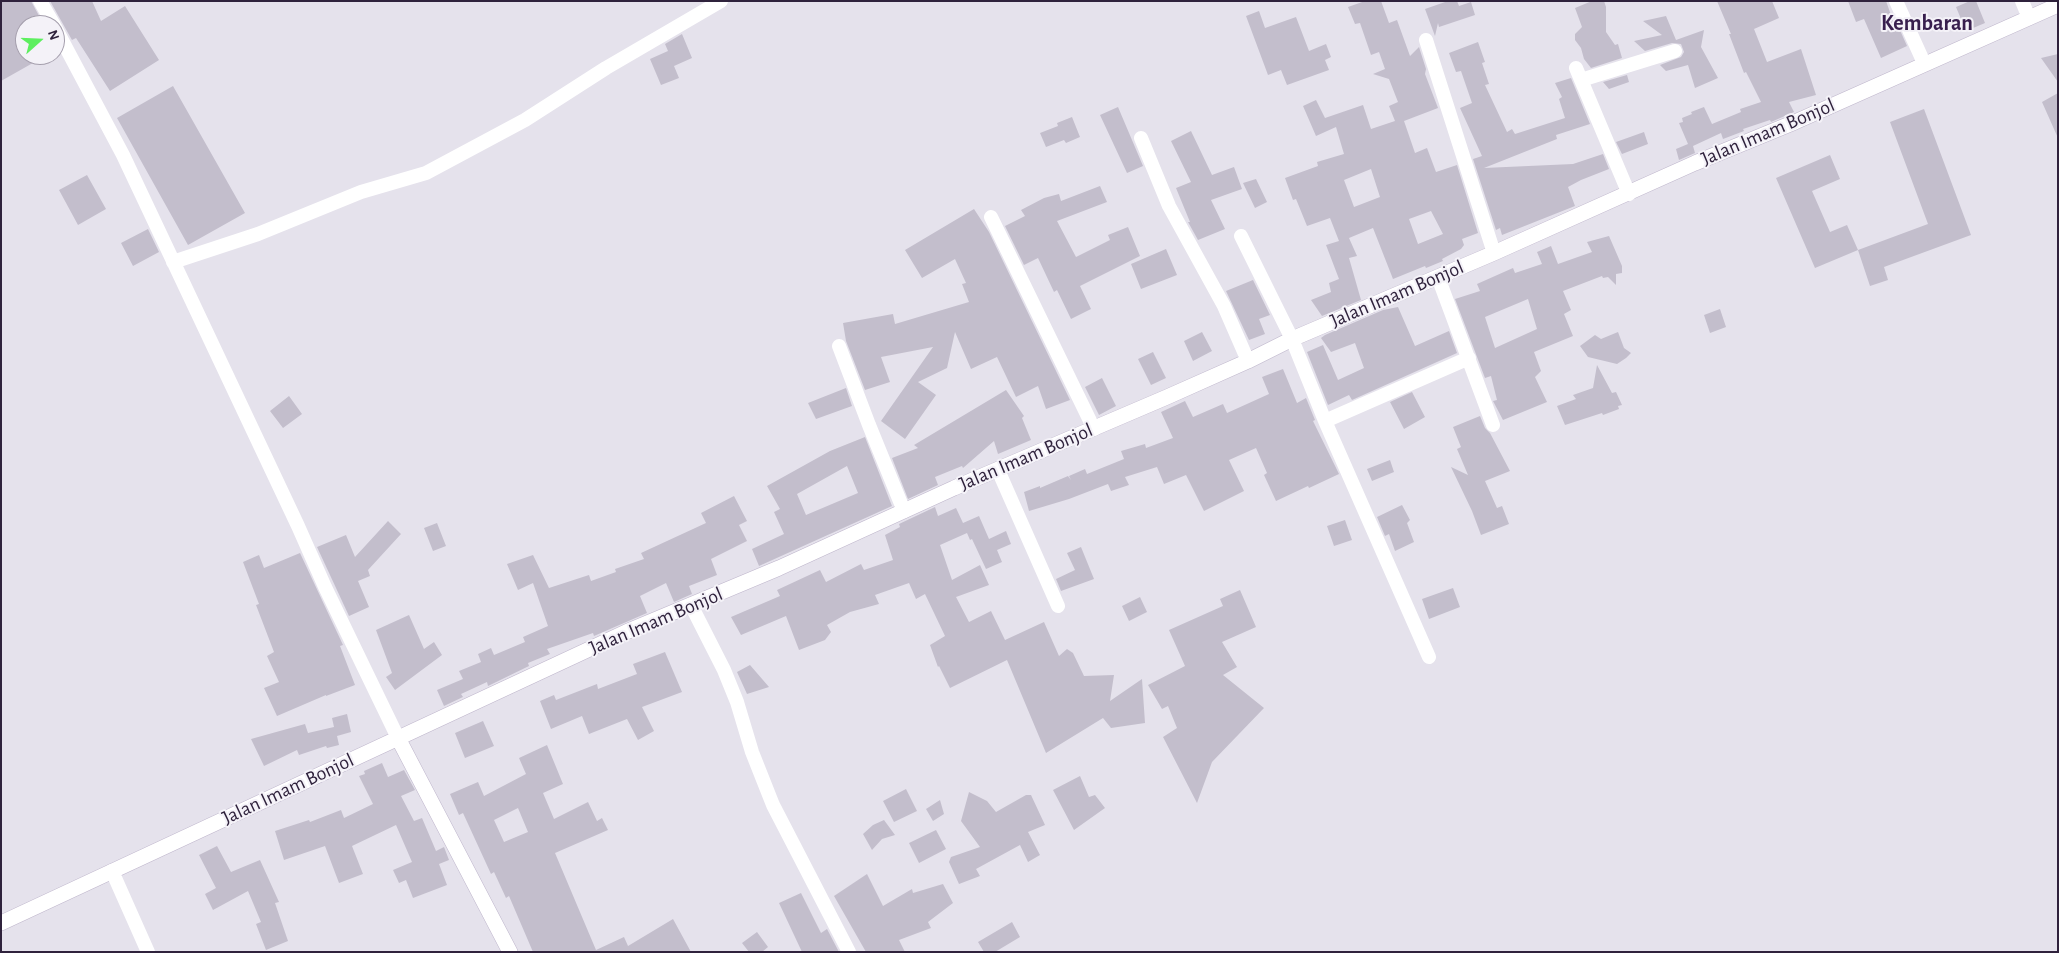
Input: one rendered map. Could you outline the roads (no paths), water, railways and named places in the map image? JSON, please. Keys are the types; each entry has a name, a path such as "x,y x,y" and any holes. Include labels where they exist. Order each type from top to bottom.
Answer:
{"main road":[{"name":"Jalan Imam Bonjol","path":"1,923 626,632 779,568 904,511 1248,361 1292,339 1494,253 1695,163 1795,122 2058,5"},
{"path":"398,738 510,952"}],"street":[{"path":"40,1 48,15"},
{"path":"174,262 258,234 362,192 426,173 526,120 606,68 721,1"},
{"path":"1896,1 1924,63"},
{"path":"2022,1 2029,18"},
{"path":"1426,40 1494,253"},
{"path":"65,47 123,155 294,517 325,587 398,738"},
{"path":"1629,194 1578,74 1675,51"},
{"path":"1141,138 1169,206 1220,299 1248,361"},
{"path":"991,217 1094,428"},
{"path":"1241,236 1292,339 1325,422 1428,657"},
{"path":"1438,277 1493,425"},
{"path":"839,346 904,511"},
{"path":"1325,422 1469,358"},
{"path":"998,470 1058,606"},
{"path":"691,605 724,670 737,702 752,752 773,805 849,952"},
{"path":"112,871 148,952"}],"district":[{"name":"Kembaran","path":"1927,23"}]}
